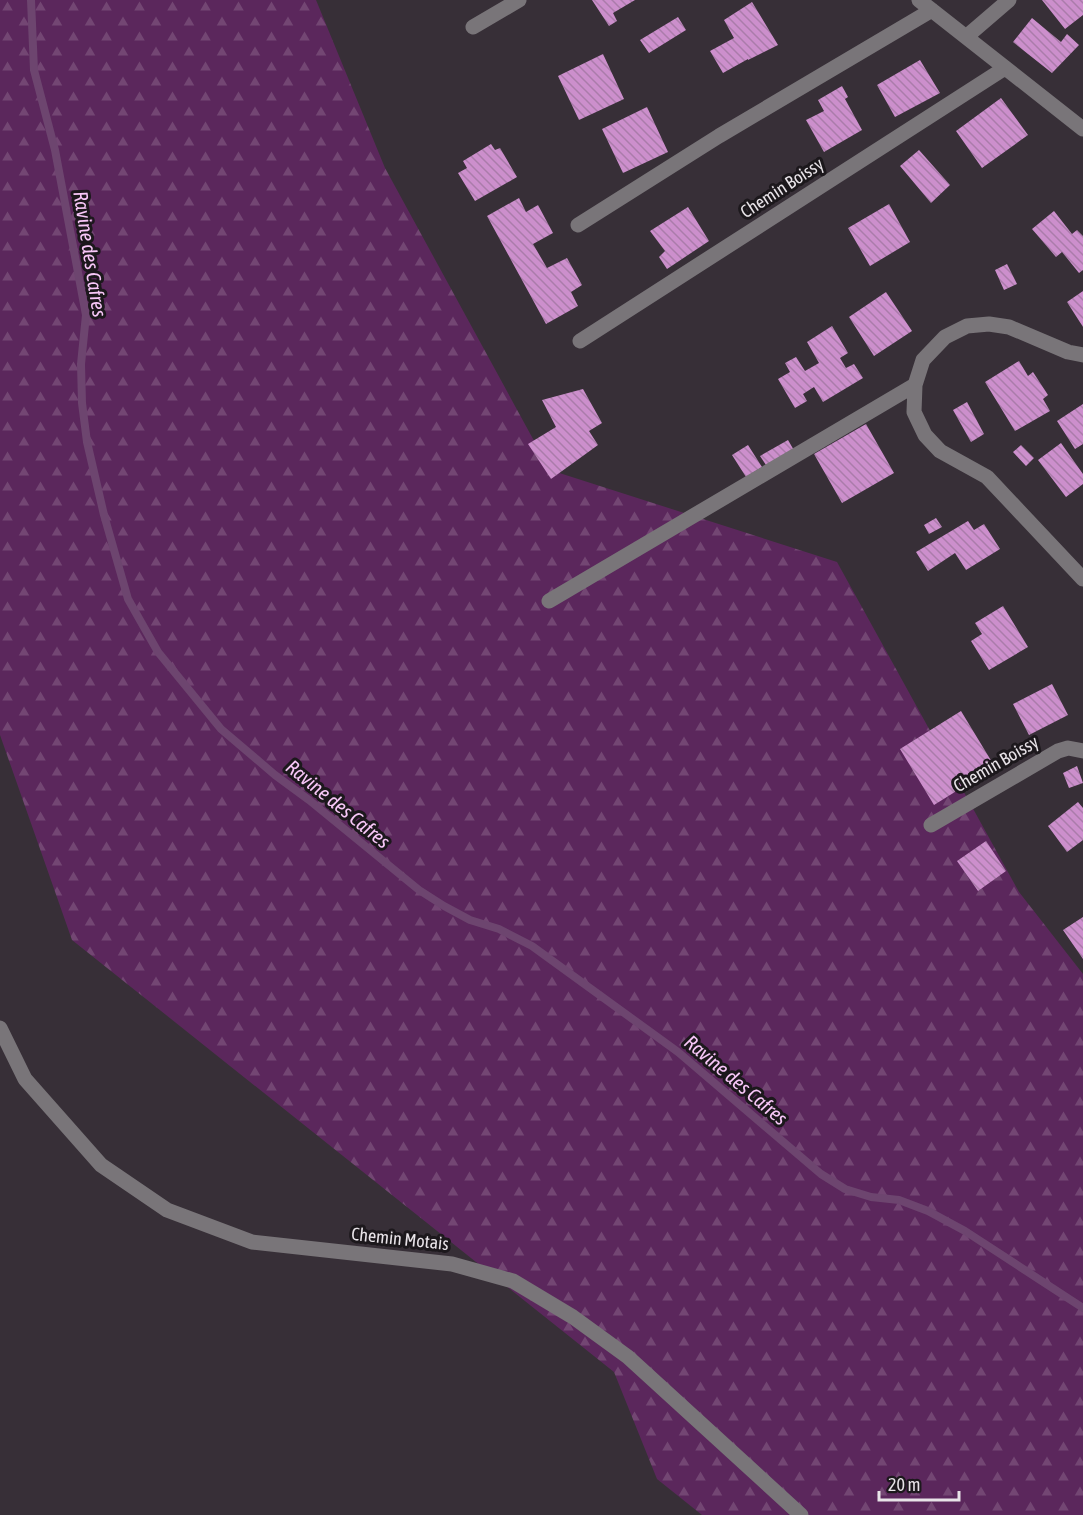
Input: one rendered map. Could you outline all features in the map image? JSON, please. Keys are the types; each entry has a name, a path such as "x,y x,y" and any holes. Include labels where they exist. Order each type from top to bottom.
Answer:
{"street":[{"path":"473,27 519,0"},
{"path":"919,0 1083,129"},
{"path":"966,37 1010,0"},
{"path":"578,225 718,136 932,10"},
{"name":"Chemin Boissy","path":"580,341 1005,68"},
{"path":"1083,355 1068,352 1009,327 989,324 967,326 945,337 923,360 915,385 914,412 924,435 940,451 987,477 1083,579"},
{"path":"549,601 915,385"},
{"name":"Chemin Boissy","path":"931,825 1058,751 1068,748 1083,751"},
{"name":"Chemin Motais","path":"0,1028 25,1079 101,1165 167,1209 252,1242 452,1264 513,1281 573,1317 628,1357 801,1515"}],"green space":[{"path":"0,0 316,0 385,168 550,470 837,562 1019,892 1083,974 1083,1515 702,1515 657,1479 614,1372 72,940 0,735"}],"building":[{"path":"592,0 635,0 613,13 617,21 609,26"},
{"path":"1042,0 1083,0 1083,15 1065,29"},
{"path":"752,2 778,45 723,73 710,51 734,38 724,20"},
{"path":"678,17 686,30 649,53 640,40"},
{"path":"1032,18 1061,42 1067,34 1079,45 1052,73 1013,42"},
{"path":"603,54 624,99 579,120 558,76"},
{"path":"920,60 940,93 895,117 877,85"},
{"path":"842,86 848,97 845,99 862,130 824,152 806,120 824,111 818,100"},
{"path":"1001,98 1028,135 982,168 956,131"},
{"path":"647,107 668,152 623,173 602,129"},
{"path":"491,144 495,150 500,148 517,177 475,201 458,173 467,168 463,161"},
{"path":"919,150 950,185 931,203 900,166"},
{"path":"519,198 526,212 538,205 553,233 533,244 547,268 567,258 582,285 571,292 578,306 546,324 487,216"},
{"path":"889,204 910,242 870,266 848,228"},
{"path":"688,207 709,241 667,269 659,257 665,251 650,231"},
{"path":"1054,211 1072,234 1077,230 1083,236 1083,270 1079,273 1062,252 1056,257 1032,229"},
{"path":"1007,264 1017,284 1004,290 995,270"},
{"path":"1083,291 1083,327 1067,302"},
{"path":"886,292 912,331 874,356 849,317"},
{"path":"832,326 848,353 840,358 846,368 854,364 863,378 823,402 814,387 803,394 807,401 795,408 778,379 790,372 785,363 796,357 805,371 819,363 807,342"},
{"path":"1019,361 1028,376 1033,372 1048,395 1043,399 1050,411 1015,431 985,382"},
{"path":"583,389 602,423 589,431 598,445 551,479 528,444 556,427 542,400"},
{"path":"967,402 984,434 971,442 953,410"},
{"path":"1083,404 1083,444 1075,449 1057,421"},
{"path":"866,424 894,473 842,503 814,454"},
{"path":"788,440 795,452 768,468 760,456"},
{"path":"1061,443 1083,474 1083,484 1066,497 1038,460"},
{"path":"748,445 762,467 746,477 732,455"},
{"path":"1021,445 1034,458 1026,466 1013,452"},
{"path":"936,518 942,527 929,534 924,525"},
{"path":"968,521 974,530 984,524 1000,549 966,570 955,553 928,571 916,552"},
{"path":"1003,606 1028,647 989,670 971,641 982,634 975,623"},
{"path":"1052,684 1068,715 1029,735 1013,704"},
{"path":"961,711 995,767 934,805 900,749"},
{"path":"1077,766 1083,783 1069,788 1063,773"},
{"path":"1078,802 1083,808 1083,840 1067,852 1048,826"},
{"path":"986,841 1006,871 978,891 957,861"},
{"path":"1083,917 1083,959 1063,930"}],"waterway":[{"name":"Ravine des Cafres","path":"31,0 34,70 55,150 86,315 81,364 82,403 87,442 104,515 128,599 158,652 221,729 419,890 470,920 499,929 532,946 678,1052 821,1174 845,1189 871,1197 899,1200 928,1211 965,1231 1083,1308"}]}
